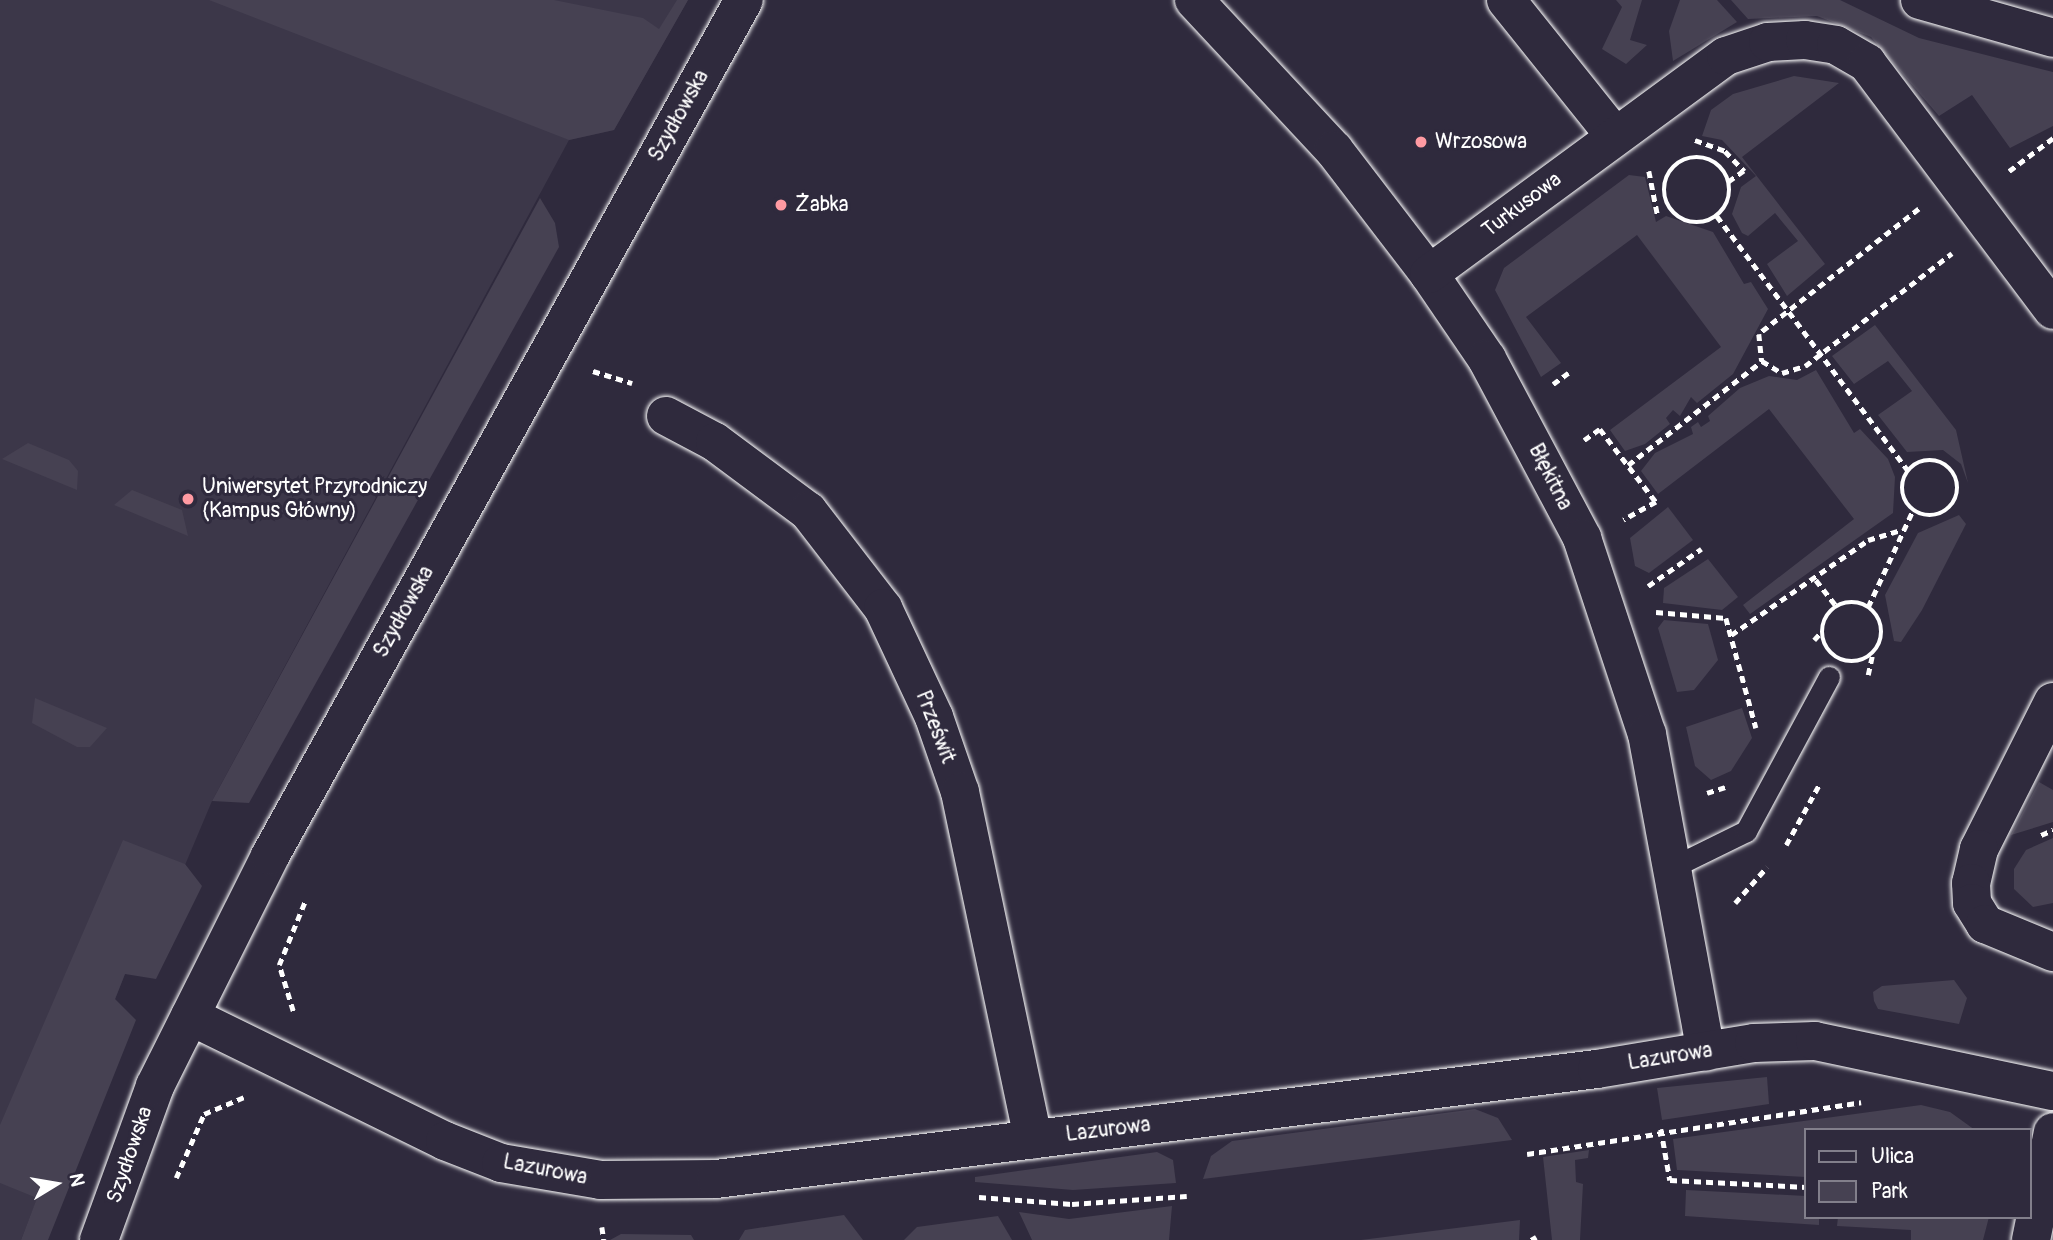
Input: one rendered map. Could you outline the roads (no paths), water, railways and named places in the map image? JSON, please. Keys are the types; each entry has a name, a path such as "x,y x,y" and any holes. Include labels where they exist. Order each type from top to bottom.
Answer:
{"street":[{"name":"Szydłowska","path":"99,1240 129,1146 190,1016 277,845 744,0"},
{"name":"Błękitna","path":"1194,0 1334,150 1429,274 1487,359 1582,538 1627,660 1675,866 1706,1052"},
{"path":"1506,0 1615,136"},
{"path":"1920,0 2053,38"},
{"name":"Turkusowa","path":"1429,274 1726,56 1768,42 1836,45 1867,63 2053,310"},
{"name":"Prześwit","path":"666,416 715,442 808,511 883,608 934,717 960,792 1033,1139"},
{"path":"2053,702 1979,849 1971,883 1972,903 1984,924 2053,952"},
{"name":"Lazurowa","path":"190,1016 501,1163 600,1180 716,1179 1706,1052 1815,1041 2053,1091"},
{"path":"2031,1240 2053,1132"}],"lane":[{"path":"1675,866 1746,831 1829,677"}],"place":[{"name":"Wrzosowa","path":"1421,142"},
{"name":"Żabka","path":"781,205"},
{"name":"Uniwersytet Przyrodniczy (Kampus Główny)","path":"188,499"}]}
